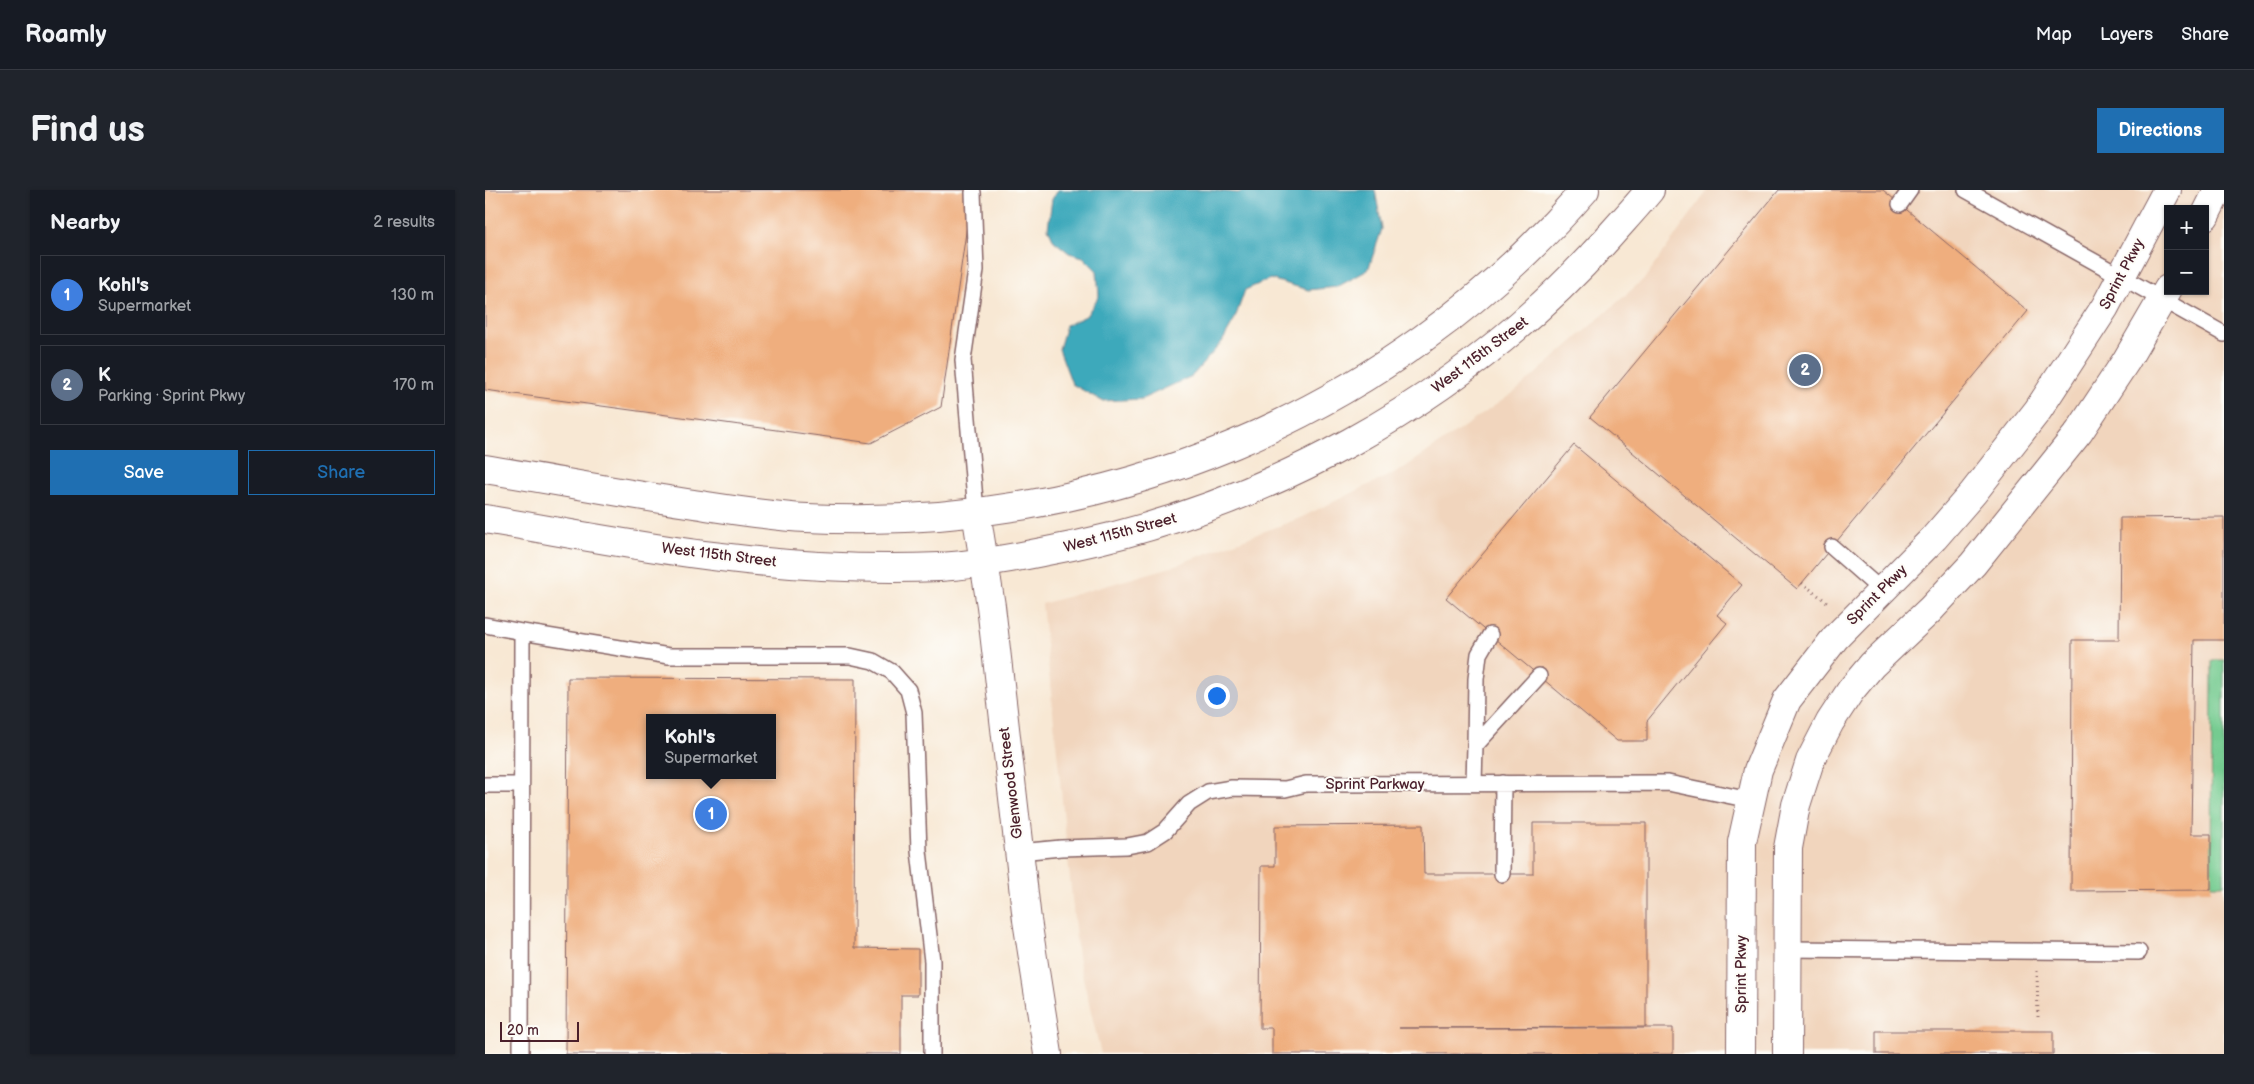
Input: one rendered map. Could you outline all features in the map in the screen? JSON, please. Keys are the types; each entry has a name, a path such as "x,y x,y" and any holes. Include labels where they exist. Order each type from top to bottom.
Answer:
{"street":[{"path":"485,469 732,510 805,518 867,520 937,518 1099,490 1179,467 1262,433 1329,399 1393,361 1465,308 1563,216 1585,190"},
{"name":"West 115th Street","path":"485,519 719,557 798,565 878,568 943,566 983,562 1081,545 1163,524 1259,488 1375,429 1462,372 1528,319 1589,258 1649,190"},
{"name":"Sprint Pkwy","path":"1741,1054 1741,867 1743,842 1750,800 1766,748 1787,700 1835,638 1939,532 2013,443 2065,371 2121,278 2167,190"},
{"path":"2209,207 2217,190"},
{"path":"1787,1054 1788,848 1796,805 1810,761 1830,722 1851,690 1872,665 1930,610 1973,564 2048,472 2101,400 2164,295"},
{"name":"Glenwood Street","path":"976,512 991,606 1027,920 1048,1054"}],"lane":[{"path":"1899,204 1911,190"},
{"path":"974,192 976,270 957,348 964,376 976,512"},
{"path":"1975,192 2121,278 2164,294"},
{"path":"961,268 976,270"},
{"path":"2166,295 2224,334"},
{"path":"1832,547 1882,591"},
{"path":"485,626 669,656 849,656 873,661 892,672 908,690 914,714 919,851 932,961 932,1054"},
{"path":"521,1054 522,632"},
{"path":"1474,783 1476,679 1479,654 1490,635"},
{"path":"1475,746 1539,676"},
{"name":"Sprint Parkway","path":"1019,852 1061,848 1127,846 1148,842 1165,831 1189,804 1208,792 1232,788 1285,789 1306,784 1668,782 1750,800"},
{"path":"1502,874 1503,783"},
{"path":"485,785 521,785"},
{"path":"1787,949 2139,952"}],"path":[{"path":"1802,583 1827,602"},
{"path":"2037,968 2038,1017"}],"shaded area":[{"path":"1708,190 2224,190 2224,1054 1101,1054 1078,957 1042,604 1168,568 1300,518 1404,468 1516,391 1645,278"}],"green space":[{"path":"2212,660 2224,660 2224,885 2211,885"}],"water":[{"path":"1058,190 1209,190 1238,193 1244,190 1375,190 1382,229 1368,270 1337,287 1308,290 1270,279 1245,290 1234,321 1222,342 1192,376 1142,399 1102,401 1072,384 1059,349 1066,325 1086,316 1099,296 1097,271 1083,257 1069,253 1054,241 1048,228 1052,199"}],"building":[{"path":"485,190 972,190 941,407 871,443 485,390"},
{"path":"1779,190 1883,190 2028,311 1797,589 1590,417"},
{"path":"1574,445 1742,585 1717,615 1727,623 1647,721 1647,741 1617,741 1446,598"},
{"path":"2224,517 2224,640 2194,640 2191,834 2211,834 2211,890 2071,891 2072,640 2119,640 2120,518"},
{"path":"568,678 855,679 854,948 918,949 918,995 901,995 901,1054 566,1054"},
{"path":"1533,823 1646,823 1646,1027 1399,1028 1673,1028 1673,1054 1272,1054 1272,1028 1260,1028 1261,866 1275,866 1275,826 1423,825 1424,874 1533,874"},
{"path":"1876,1031 2053,1031 2053,1054 1876,1054"}],"place":[{"name":"K","path":"1805,370"},
{"name":"Kohl's","path":"711,814"}]}
